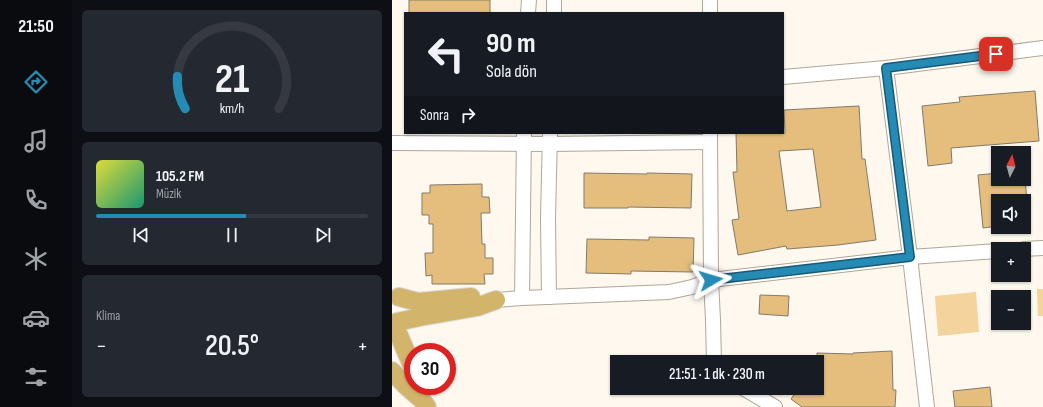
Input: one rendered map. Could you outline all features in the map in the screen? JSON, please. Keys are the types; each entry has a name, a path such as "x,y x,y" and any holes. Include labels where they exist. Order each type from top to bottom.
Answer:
{"main road":[{"path":"395,292 418,302 474,297 496,300"},
{"path":"394,325 399,317 401,307 395,292"},
{"path":"394,325 420,317 477,308 496,300"},
{"path":"394,325 404,348"},
{"path":"392,371 405,385 423,398"}],"street":[{"path":"528,12 529,0"},
{"path":"554,0 554,12"},
{"path":"710,0 710,12"},
{"path":"784,78 886,68 1043,48"},
{"path":"886,68 928,407"},
{"path":"392,144 524,138 710,137 711,280 714,355"},
{"path":"522,298 524,138"},
{"path":"549,297 548,218 550,138"},
{"path":"1031,249 1043,248"},
{"path":"496,300 669,292 692,287 711,280 910,257 991,251"},
{"path":"755,395 775,407"}],"shaded area":[{"path":"1037,289 1043,289 1043,316 1038,316"},
{"path":"976,292 979,332 938,336 935,296"}],"building":[{"path":"409,0 490,0 490,12 409,12"},
{"path":"1035,91 1039,141 951,148 952,163 928,166 922,106 960,102 959,97"},
{"path":"859,106 862,159 865,159 876,240 787,249 786,246 738,255 732,220 739,219 733,172 737,172 736,134 785,133 784,110","holes":["813,149 821,207 787,211 779,151"]},
{"path":"584,173 692,174 691,208 584,208"},
{"path":"991,174 991,186 1026,186 1026,194 991,194 991,227 983,228 978,175"},
{"path":"482,184 482,197 489,197 490,213 481,213 482,244 485,244 485,258 493,258 493,274 484,274 485,284 432,284 432,275 426,276 425,253 433,253 433,224 429,224 429,215 422,215 422,193 430,193 430,185"},
{"path":"649,237 694,238 693,272 631,271 631,274 586,273 587,239 649,240"},
{"path":"760,295 789,296 788,316 759,314"},
{"path":"892,351 893,390 896,390 895,407 802,407 791,399 794,395 824,395 824,355 817,355 817,353"},
{"path":"990,387 992,407 955,407 953,391"}],"route":[{"path":"711,280 910,257 886,68 996,54"}]}
